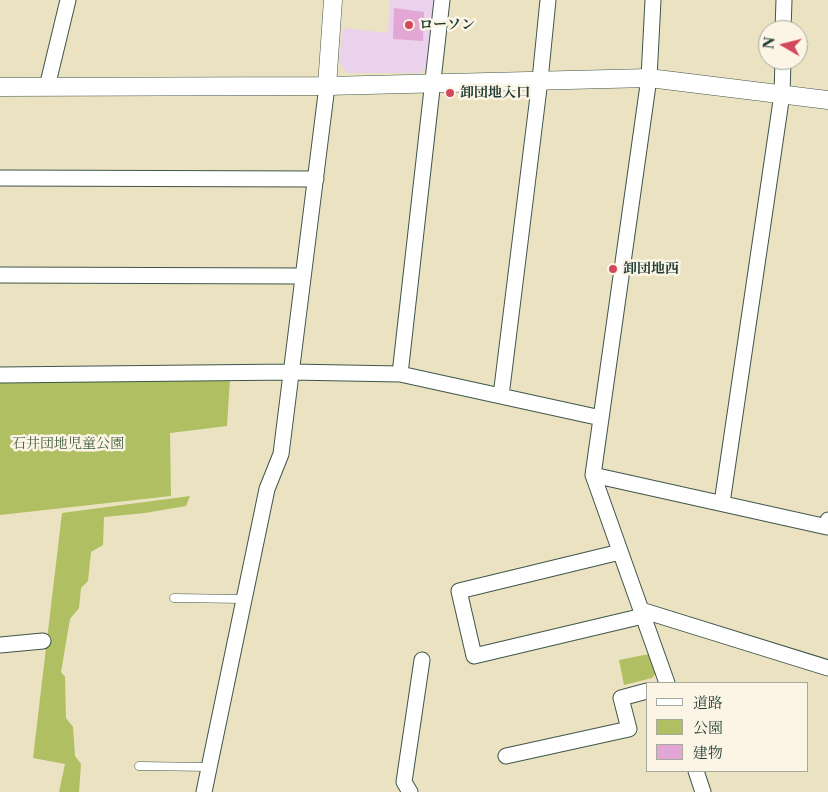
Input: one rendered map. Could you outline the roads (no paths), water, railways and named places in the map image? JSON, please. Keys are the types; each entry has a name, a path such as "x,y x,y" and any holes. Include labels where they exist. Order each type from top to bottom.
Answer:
{"street":[{"path":"47,87 68,0"},
{"path":"204,792 267,489 281,454 327,86 333,0"},
{"path":"400,374 442,0"},
{"path":"500,396 540,80 548,0"},
{"path":"653,0 649,78 593,475 667,682"},
{"path":"783,20 784,0"},
{"path":"722,504 782,94 783,70"},
{"path":"0,87 327,86 649,78 828,100"},
{"path":"0,178 316,179"},
{"path":"0,275 303,276"},
{"path":"0,375 291,372 400,374 601,418"},
{"path":"593,475 827,527 828,520"},
{"path":"620,552 459,591 474,656 642,613 828,668"},
{"path":"0,645 43,642"},
{"path":"410,792 404,782 422,660"},
{"path":"506,756 628,729 621,698 646,691"},
{"path":"696,772 701,792"}],"lane":[{"path":"174,598 244,600"},
{"path":"139,766 209,767"}],"place":[{"name":"ローソン","path":"409,25"},
{"name":"卸団地入口","path":"450,93"},
{"name":"卸団地西","path":"613,269"}],"park label":[{"name":"石井団地児童公園","path":"68,444"}]}
